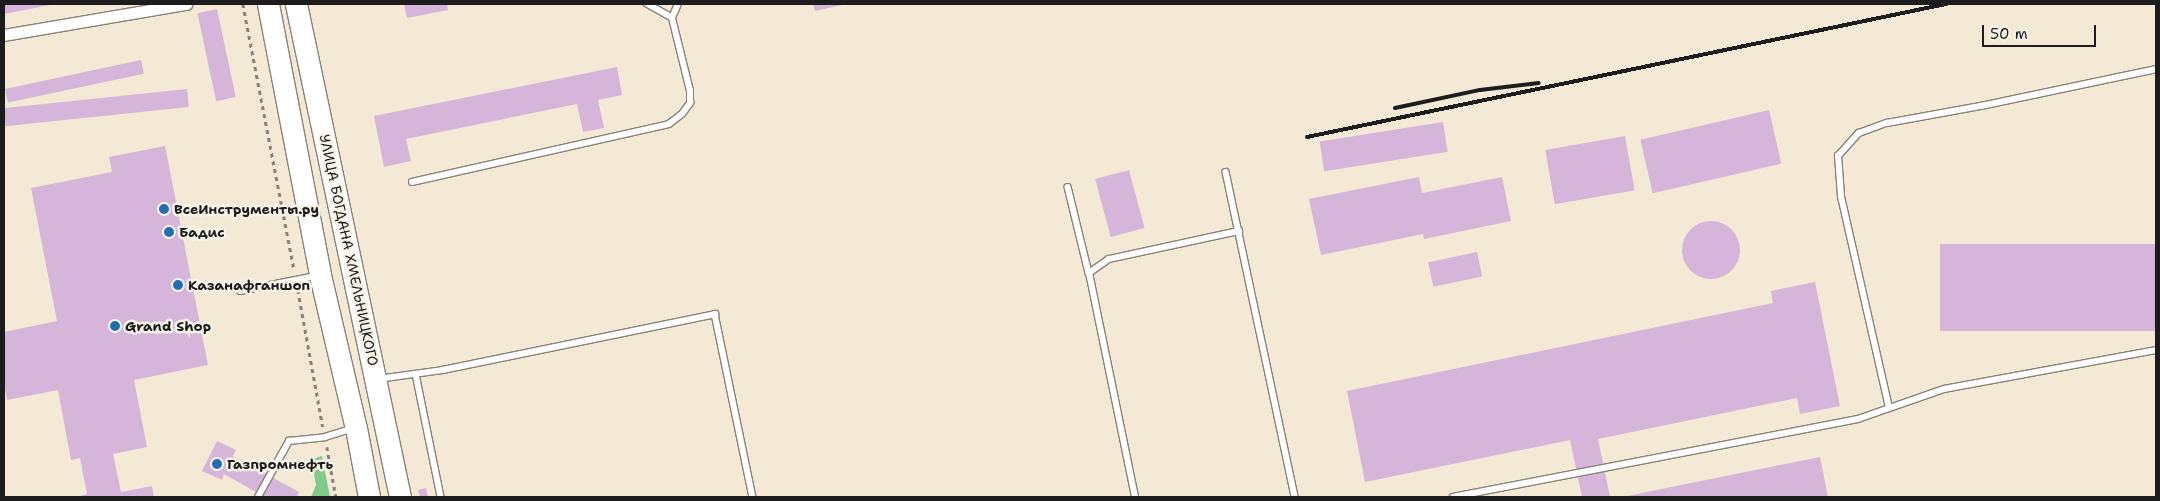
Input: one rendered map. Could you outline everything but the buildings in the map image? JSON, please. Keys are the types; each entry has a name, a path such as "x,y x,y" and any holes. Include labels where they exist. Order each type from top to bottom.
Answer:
{"highway":[{"path":"268,4 320,275 356,428 369,497"},
{"name":"УЛИЦА БОГДАНА ХМЕЛЬНИЦКОГО","path":"296,4 400,497"}],"street":[{"path":"4,35 186,4"}],"lane":[{"path":"647,4 672,18"},
{"path":"412,182 669,124 682,114 690,103 690,91 672,18 678,4"},
{"path":"1889,408 1841,196 1838,156 1859,133 1886,123 1981,106 2156,69"},
{"path":"1226,172 1295,497"},
{"path":"1068,187 1089,273 1135,497"},
{"path":"1089,273 1109,259 1239,231"},
{"path":"240,291 320,275"},
{"path":"376,379 416,374 715,314 753,497"},
{"path":"1453,497 1858,419 1944,389 2156,350"},
{"path":"416,374 441,497"},
{"path":"258,497 289,442 325,437 356,428"}],"path":[{"path":"243,4 336,497"}],"green space":[{"path":"322,456 330,497 311,497 316,485 312,463 316,458"}],"railway":[{"path":"1307,137 1946,4"},
{"path":"1395,108 1480,90 1539,83"}],"place":[{"name":"ВсеИнструменты.ру","path":"164,209"},
{"name":"Бадис","path":"169,232"},
{"name":"Казанафганшоп","path":"178,285"},
{"name":"Grand Shop","path":"115,326"},
{"name":"Газпромнефть","path":"217,464"}]}
